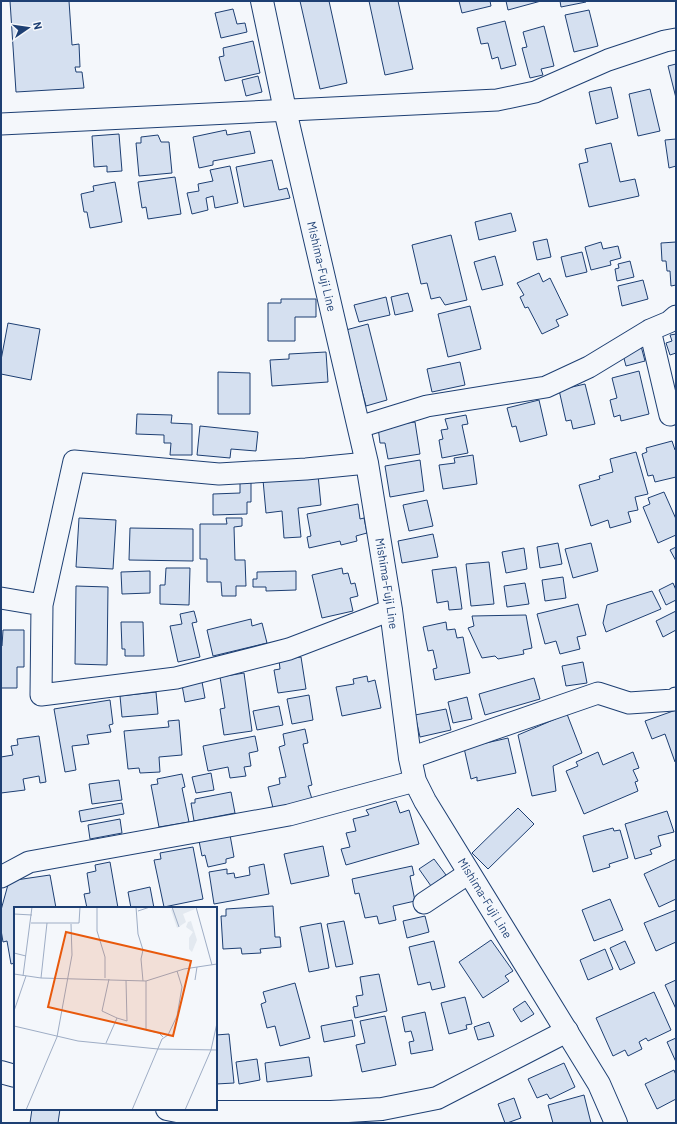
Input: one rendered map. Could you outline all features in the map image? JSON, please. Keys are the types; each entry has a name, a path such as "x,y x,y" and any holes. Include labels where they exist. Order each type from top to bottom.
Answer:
{"main road":[{"name":"Mishima-Fuji Line","path":"262,1 367,463 391,610 410,758 415,781 425,801 599,1084 616,1123"},
{"path":"172,1110 182,1112 331,1112 382,1109 437,1098 567,1031"},
{"path":"1,1072 14,1076"}],"street":[{"path":"1,124 497,100 535,92 608,60 665,41 676,39"},
{"path":"359,427 427,406 546,387 589,367 650,330 669,322 676,316"},
{"path":"650,330 670,415"},
{"path":"367,463 306,469 219,474 74,461 42,606 42,695 176,678 290,649 391,610"},
{"path":"1,598 42,606"},
{"path":"410,758 598,693 629,703 674,700 676,698"},
{"path":"1,877 29,862 289,815 415,781"},
{"path":"424,903 469,873"}],"building":[{"path":"10,1 69,1 72,45 79,44 80,67 75,67 76,72 82,72 84,88 16,92"},
{"path":"300,1 329,1 347,83 320,89"},
{"path":"369,1 398,1 413,69 385,75"},
{"path":"459,1 490,1 491,6 462,13"},
{"path":"506,1 541,1 508,10"},
{"path":"560,1 586,1 586,2 561,7"},
{"path":"233,9 237,24 245,23 247,32 221,38 215,13"},
{"path":"589,10 598,46 574,52 565,15"},
{"path":"505,21 516,65 501,69 498,57 492,59 488,43 481,44 477,28"},
{"path":"544,26 554,66 541,69 543,75 530,78 522,48 527,47 523,32"},
{"path":"253,41 260,73 225,81 219,57 224,56 223,48"},
{"path":"676,64 676,98 668,66"},
{"path":"258,76 262,92 246,96 242,80"},
{"path":"611,87 618,118 596,124 589,92"},
{"path":"650,89 660,131 638,136 629,94"},
{"path":"226,130 227,135 250,131 255,153 213,161 213,165 199,168 193,137"},
{"path":"119,134 122,171 107,172 107,166 94,167 92,136"},
{"path":"158,135 161,142 169,142 172,173 139,176 136,143 141,143 141,137"},
{"path":"676,139 676,166 669,168 665,140"},
{"path":"611,143 620,182 635,179 639,196 589,207 579,164 588,162 585,149"},
{"path":"272,160 279,190 287,188 290,198 244,207 236,167"},
{"path":"230,166 238,203 215,208 213,196 206,198 208,210 192,214 187,193 199,191 198,184 213,181 210,170"},
{"path":"175,177 181,214 148,219 146,207 142,208 138,182"},
{"path":"115,182 122,222 90,228 87,212 84,212 81,194 94,191 93,186"},
{"path":"511,213 516,231 479,240 475,222"},
{"path":"451,235 467,300 445,305 440,297 431,299 427,283 421,284 412,245"},
{"path":"547,239 551,257 537,260 533,242"},
{"path":"601,242 603,249 618,246 621,258 610,261 611,265 591,270 585,247"},
{"path":"676,242 676,285 671,286 670,271 667,271 666,261 662,261 661,243"},
{"path":"582,252 587,272 566,277 561,257"},
{"path":"495,256 503,285 482,290 474,262"},
{"path":"630,261 634,277 617,281 615,269 619,268 618,264"},
{"path":"539,273 543,282 550,278 568,315 556,320 559,326 542,334 528,307 525,308 520,297 524,295 517,283"},
{"path":"643,280 648,299 622,306 618,286"},
{"path":"408,293 413,311 395,315 391,297"},
{"path":"386,297 390,315 359,322 354,305"},
{"path":"281,299 316,299 316,317 295,317 295,341 268,341 268,303 281,303"},
{"path":"470,306 481,349 448,357 438,314"},
{"path":"8,323 40,329 31,380 1,374 1,360"},
{"path":"368,324 387,400 366,406 346,330"},
{"path":"676,334 676,353 670,355 666,343 672,341 670,335"},
{"path":"641,346 645,361 626,366 622,351"},
{"path":"326,352 328,382 272,386 270,360 289,359 289,354"},
{"path":"460,362 465,385 432,392 427,369"},
{"path":"639,371 649,414 621,421 620,415 614,417 610,400 617,398 612,378"},
{"path":"218,372 250,373 250,414 218,414"},
{"path":"585,384 595,424 573,429 571,420 566,421 559,390"},
{"path":"539,400 547,435 520,442 516,426 512,427 507,408"},
{"path":"137,414 172,415 171,423 192,424 192,455 170,455 171,443 164,443 164,435 136,434"},
{"path":"466,415 468,424 462,425 468,453 442,458 439,440 443,439 441,430 448,429 445,419"},
{"path":"415,422 420,454 388,459 385,443 380,443 378,427"},
{"path":"200,426 258,432 256,451 231,449 230,458 197,455"},
{"path":"672,441 676,450 676,477 655,482 653,475 648,476 642,454 647,452 646,448"},
{"path":"636,452 648,494 635,497 638,510 628,512 631,522 610,528 608,520 591,526 579,485 600,479 599,476 613,472 610,459"},
{"path":"473,455 477,484 443,489 439,465 455,463 454,458"},
{"path":"420,460 424,491 390,497 385,466"},
{"path":"318,475 321,505 298,508 301,537 284,538 282,511 266,513 263,480"},
{"path":"251,480 251,502 247,502 247,514 213,515 213,494 240,493 240,481"},
{"path":"664,492 676,519 676,535 658,543 643,507 650,504 648,498"},
{"path":"427,500 433,526 409,531 403,505"},
{"path":"358,504 360,519 364,518 367,533 356,536 357,541 341,545 340,541 309,548 307,537 311,536 307,514"},
{"path":"79,518 116,520 113,569 76,567"},
{"path":"226,518 242,518 242,526 234,527 235,560 245,560 246,586 236,586 236,596 222,596 221,582 207,582 207,559 200,559 200,524 227,524"},
{"path":"130,528 193,529 193,561 129,560"},
{"path":"433,534 438,557 402,563 398,541"},
{"path":"558,543 562,564 540,568 537,547"},
{"path":"591,543 598,571 573,578 565,549"},
{"path":"676,547 676,561 670,550"},
{"path":"524,548 527,569 506,573 502,552"},
{"path":"489,562 494,604 471,606 466,564"},
{"path":"456,567 462,609 449,610 448,601 437,603 432,570"},
{"path":"166,568 190,568 189,605 160,604 160,585 165,585"},
{"path":"342,568 343,574 348,573 351,584 355,583 358,596 350,598 353,611 322,618 312,575"},
{"path":"150,571 150,593 122,594 121,572"},
{"path":"296,571 296,590 266,591 266,587 253,587 253,579 257,579 257,572"},
{"path":"563,577 566,598 545,601 542,580"},
{"path":"525,583 529,604 507,607 504,586"},
{"path":"673,583 676,590 676,600 666,605 659,590"},
{"path":"76,586 108,587 107,665 75,664"},
{"path":"652,591 661,609 606,632 603,623 607,605"},
{"path":"578,604 586,635 577,637 580,649 560,654 556,641 545,644 537,614"},
{"path":"194,611 197,622 192,623 200,657 178,662 170,626 182,624 180,614"},
{"path":"676,611 676,630 663,637 656,621"},
{"path":"526,615 532,648 523,650 524,654 498,659 495,656 482,658 468,628 474,626 472,616"},
{"path":"251,619 252,626 262,623 267,643 213,656 207,630"},
{"path":"121,622 143,622 144,656 125,656 125,649 122,649"},
{"path":"446,622 447,630 455,629 457,638 463,637 470,673 435,680 433,669 437,668 433,650 428,651 423,627"},
{"path":"3,630 24,630 24,667 17,667 17,688 1,688 1,646"},
{"path":"301,657 306,689 278,693 274,670 280,669 279,660"},
{"path":"583,662 587,683 566,686 562,666"},
{"path":"244,673 252,731 224,735 220,709 225,708 220,677"},
{"path":"367,676 368,682 375,680 381,708 342,716 336,687 354,684 353,679"},
{"path":"534,678 540,699 485,715 479,694"},
{"path":"202,682 205,698 185,702 182,685"},
{"path":"156,692 158,714 122,717 120,696"},
{"path":"309,695 313,720 292,724 287,699"},
{"path":"467,697 472,719 453,723 448,702"},
{"path":"110,700 113,724 109,725 111,732 87,735 89,744 72,746 76,770 65,772 54,709"},
{"path":"279,706 283,725 257,730 253,711"},
{"path":"446,709 451,730 420,737 415,715"},
{"path":"676,710 675,762 665,734 652,739 645,721"},
{"path":"567,714 582,753 553,766 556,791 532,796 518,735"},
{"path":"179,720 182,755 159,757 160,772 140,773 139,768 128,769 124,731 169,727 168,721"},
{"path":"305,729 308,743 303,744 312,785 308,786 312,799 273,808 268,787 280,784 279,778 286,777 279,747 285,745 283,734"},
{"path":"39,736 46,782 40,783 39,776 23,779 25,790 1,793 1,757 13,755 11,746 18,745 17,739"},
{"path":"255,736 258,751 249,753 251,766 244,767 246,776 230,778 228,767 208,771 203,746"},
{"path":"508,738 516,773 477,781 477,777 471,779 464,748"},
{"path":"598,752 603,765 633,752 639,768 633,770 638,781 635,782 638,791 584,814 566,771 578,766 576,762"},
{"path":"211,773 214,790 196,793 192,777"},
{"path":"182,774 185,787 182,788 189,822 159,827 151,785 158,784 157,779"},
{"path":"119,780 122,800 92,804 89,784"},
{"path":"231,792 235,813 194,821 191,803 195,803 195,799"},
{"path":"396,801 400,813 409,810 419,844 346,865 341,849 350,847 346,833 356,831 353,819 369,815 366,810"},
{"path":"122,803 124,814 81,822 79,811"},
{"path":"518,808 534,824 488,869 472,853"},
{"path":"667,811 674,832 658,836 661,846 650,850 652,854 635,859 625,824"},
{"path":"120,819 122,833 90,839 88,825"},
{"path":"613,828 614,831 620,830 628,858 609,864 610,867 593,872 583,836"},
{"path":"230,835 234,857 226,859 226,863 208,867 205,855 202,856 199,841"},
{"path":"323,846 329,876 291,884 284,854"},
{"path":"193,847 203,899 164,907 154,860 161,859 160,853"},
{"path":"434,859 446,875 431,886 419,869"},
{"path":"676,859 676,899 659,907 644,874"},
{"path":"110,862 118,907 87,907 84,894 90,893 87,873 96,871 95,865"},
{"path":"264,864 269,894 214,904 209,872 227,869 227,874 234,873 235,878 250,875 249,867"},
{"path":"412,866 414,875 410,876 415,901 393,906 396,920 379,924 377,916 365,918 359,893 355,894 352,879"},
{"path":"50,875 56,907 14,907 14,963 11,964 7,941 3,942 1,930 1,910 9,881"},
{"path":"150,887 154,907 131,907 128,892"},
{"path":"610,899 623,930 594,941 582,910"},
{"path":"273,906 275,937 280,937 281,947 260,949 261,953 242,954 241,948 223,949 221,916 226,916 226,909"},
{"path":"676,910 676,942 656,951 644,923"},
{"path":"425,916 429,932 407,938 403,921"},
{"path":"344,921 353,964 336,967 327,924"},
{"path":"321,923 329,968 309,972 300,927"},
{"path":"491,940 513,971 505,976 509,981 483,998 459,962"},
{"path":"434,941 445,987 432,990 430,982 418,985 409,947"},
{"path":"625,941 635,963 620,970 610,948"},
{"path":"605,949 613,969 588,980 580,960"},
{"path":"379,974 387,1011 355,1018 353,1007 358,1006 356,996 363,995 360,977"},
{"path":"676,980 676,1009 665,985"},
{"path":"295,983 310,1038 280,1046 275,1026 267,1028 261,1004 266,1002 263,992"},
{"path":"654,992 671,1030 648,1041 646,1038 639,1042 642,1049 628,1056 625,1050 613,1056 596,1018"},
{"path":"465,997 472,1024 466,1025 467,1029 449,1034 441,1003"},
{"path":"525,1001 534,1014 521,1022 513,1009"},
{"path":"425,1012 433,1050 411,1054 409,1042 414,1041 411,1031 405,1032 402,1017"},
{"path":"385,1016 396,1065 362,1072 356,1045 365,1043 360,1021"},
{"path":"352,1020 355,1036 324,1042 321,1026"},
{"path":"489,1022 494,1036 478,1040 474,1027"},
{"path":"229,1034 234,1083 217,1084 217,1035"},
{"path":"676,1038 676,1062 667,1042"},
{"path":"309,1057 312,1076 267,1082 265,1063"},
{"path":"257,1059 260,1080 239,1084 236,1062"},
{"path":"564,1063 575,1087 550,1099 547,1094 537,1098 528,1079"},
{"path":"674,1070 676,1075 676,1099 657,1109 645,1084"},
{"path":"584,1095 591,1123 553,1123 548,1105"},
{"path":"514,1098 521,1118 505,1123 498,1104"},
{"path":"32,1110 60,1110 58,1123 30,1123"}]}
